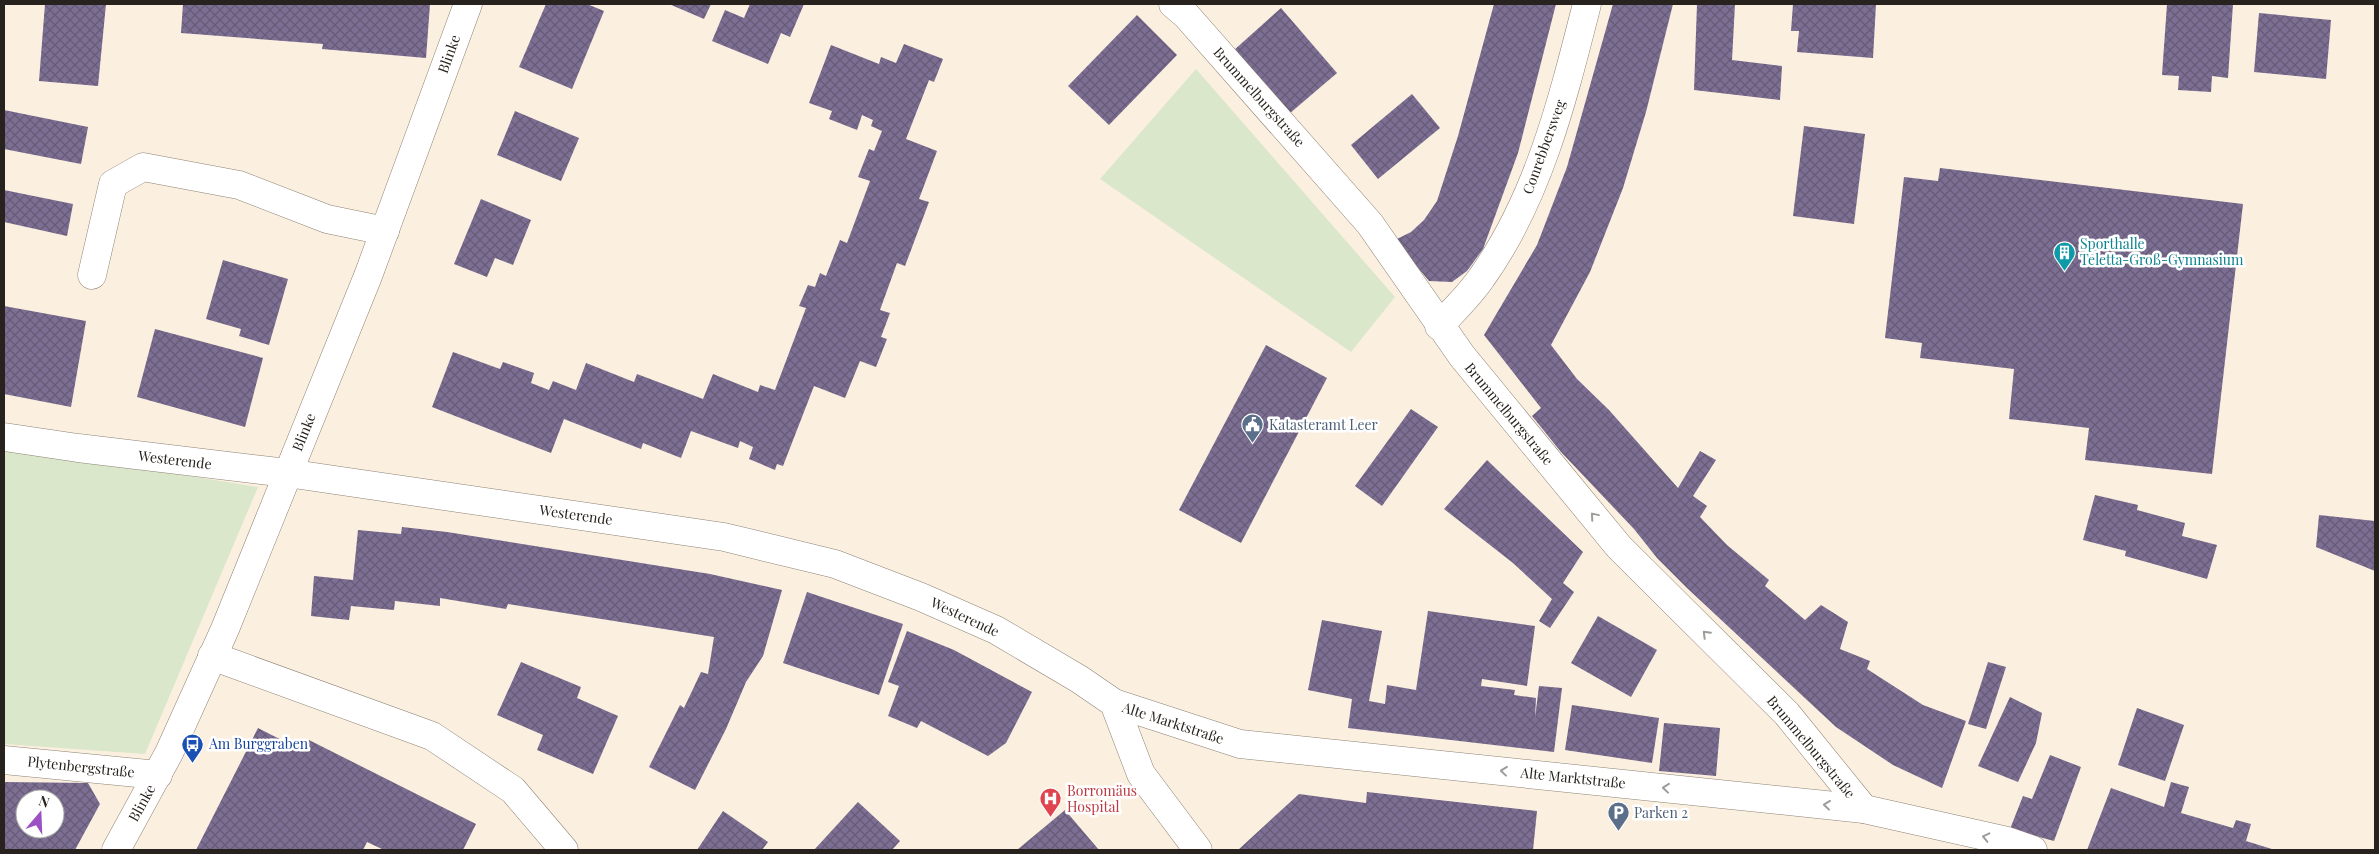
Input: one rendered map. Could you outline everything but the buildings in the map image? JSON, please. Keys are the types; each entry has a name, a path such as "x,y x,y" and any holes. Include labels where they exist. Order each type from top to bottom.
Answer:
{"street":[{"name":"Blinke","path":"116,850 158,775 212,656 385,231 468,4"},
{"name":"Brummelburgstraße","path":"1173,4 1186,15 1370,224 1439,326 1462,356 1619,547 1787,714 1864,809"},
{"name":"Conrebbersweg","path":"1439,326 1482,277 1534,182 1565,89 1587,4"},
{"path":"92,275 113,184 143,167 238,184 327,219 385,231"},
{"name":"Westerende","path":"4,437 78,448 287,473 724,537 835,564 921,596 996,630 1079,679 1114,703"},
{"path":"212,656 432,736 513,790 564,850"},
{"path":"1114,703 1141,774 1198,850"},
{"name":"Alte Marktstraße","path":"1114,703 1240,744 1864,809 2007,841 2033,850"},
{"name":"Plytenbergstraße","path":"4,760 158,775"}],"green space":[{"path":"1196,69 1395,297 1351,352 1100,179"},
{"path":"4,446 258,487 145,754 4,744"}],"place":[{"name":"Sporthalle Teletta-Groß-Gymnasium","path":"2064,271"},
{"name":"Katasteramt Leer","path":"1253,444"},
{"name":"Am Burggraben","path":"193,763"},
{"name":"Borromäus Hospital","path":"1051,818"},
{"name":"Parken 2","path":"1618,832"}]}
